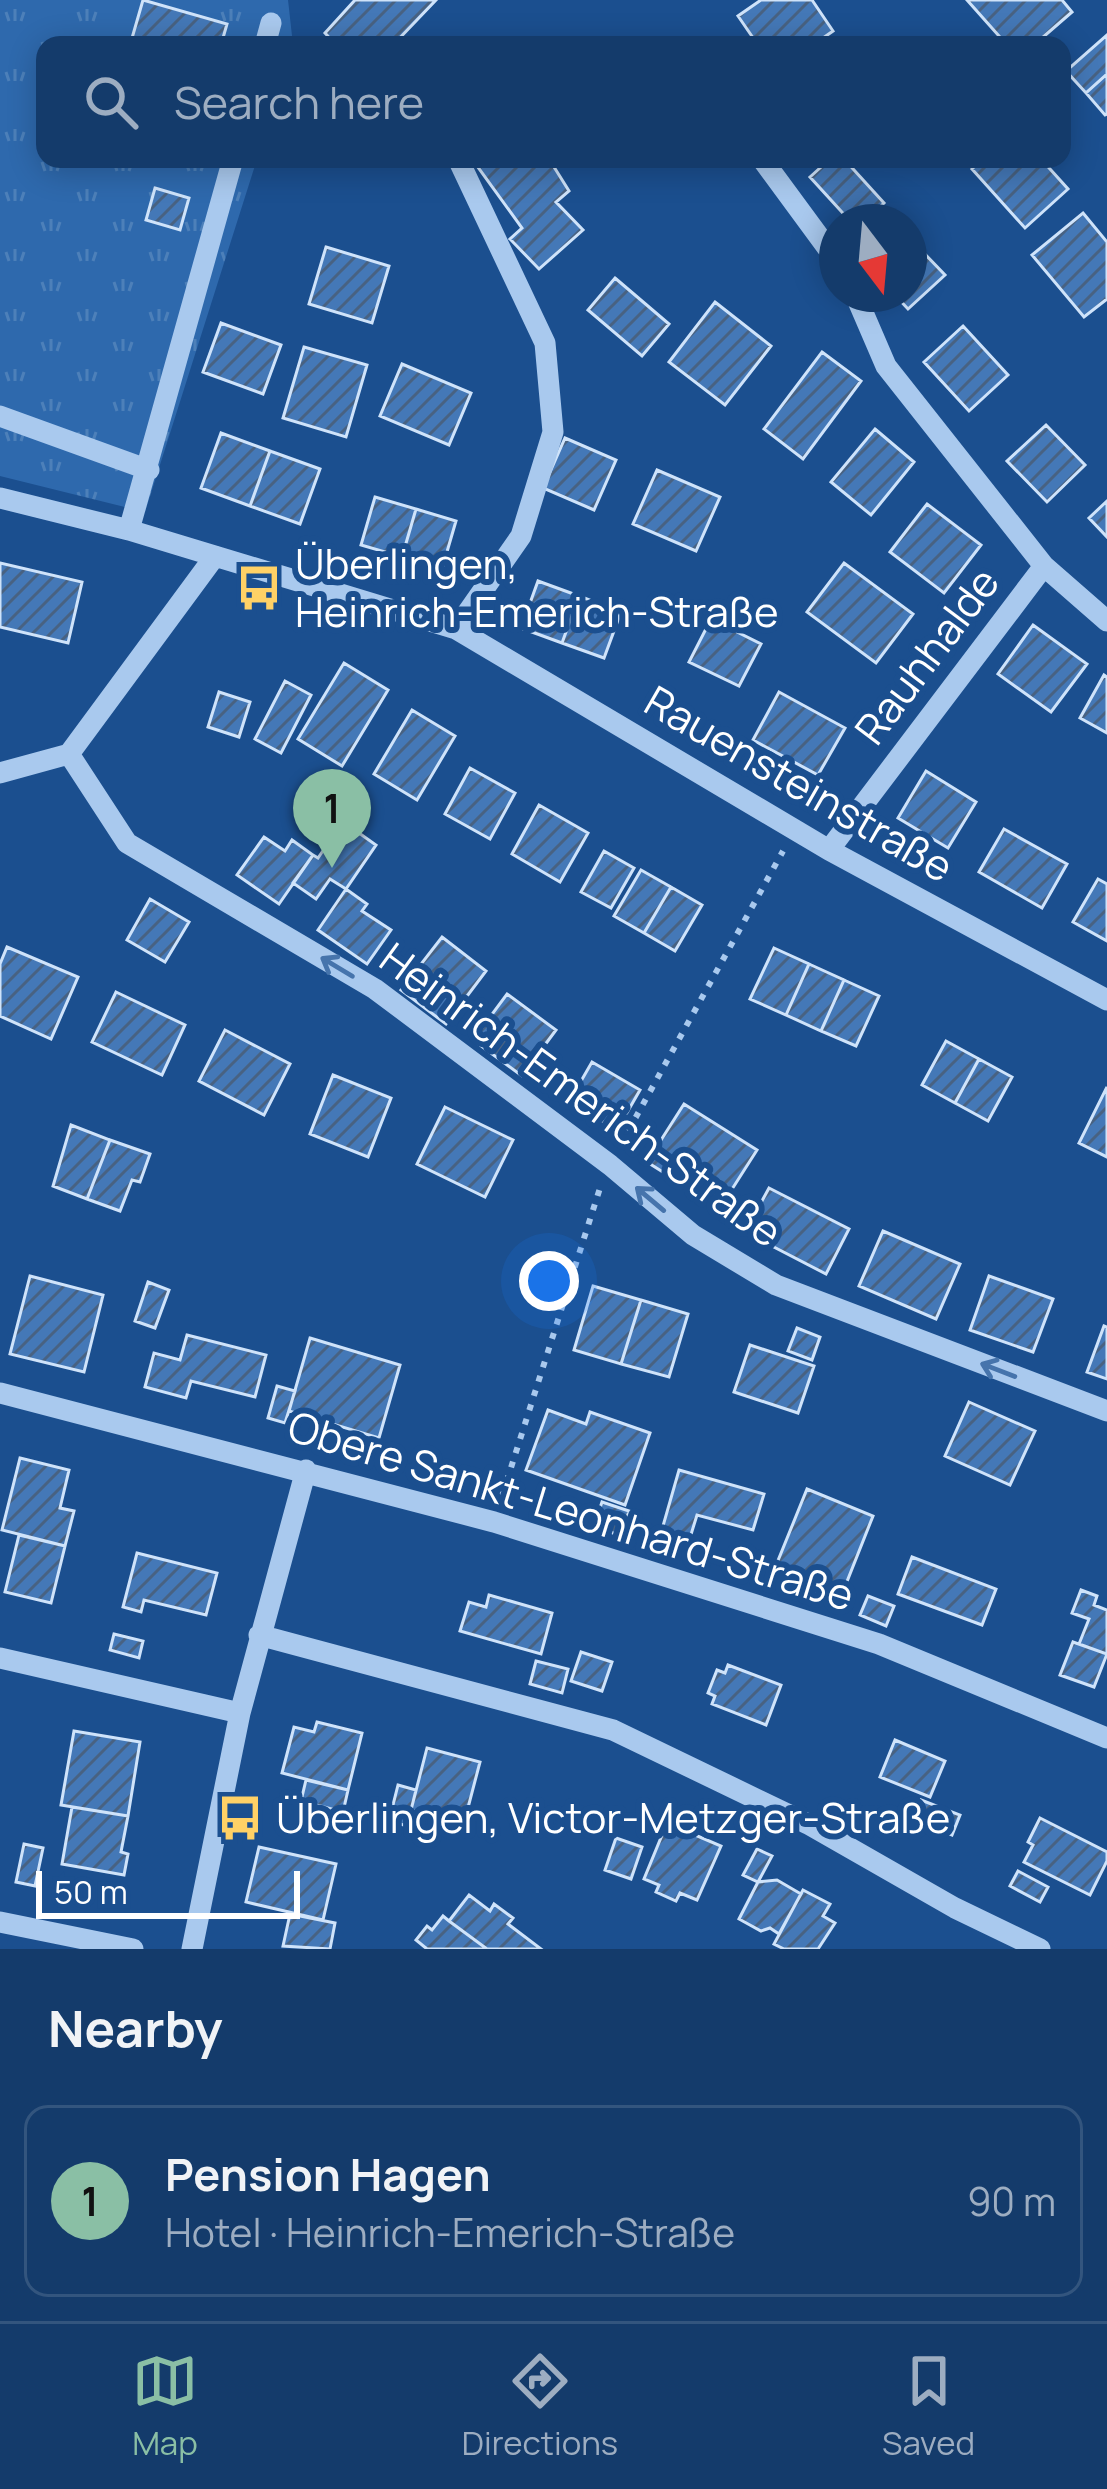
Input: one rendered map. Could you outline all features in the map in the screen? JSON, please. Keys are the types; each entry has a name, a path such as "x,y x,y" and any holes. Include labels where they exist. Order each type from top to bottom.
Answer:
{"street":[{"path":"129,530 231,168"},
{"path":"456,629 521,536 553,432 545,343 462,168"},
{"path":"769,168 819,237"},
{"name":"Rauhhalde","path":"863,312 886,366 1044,566 1107,621"},
{"path":"0,416 148,470"},
{"name":"Rauensteinstraße","path":"0,498 129,530 456,629 830,850 1107,1000"},
{"path":"0,773 69,754 215,556"},
{"name":"Rauhhalde","path":"830,850 1044,566"},
{"name":"Heinrich-Emerich-Straße","path":"69,754 127,842 375,989 610,1165 693,1235 776,1285 1107,1411"},
{"name":"Obere Sankt-Leonhard-Straße","path":"0,1393 494,1522 878,1644 1107,1738"},
{"path":"192,1949 240,1713 306,1470"},
{"path":"260,1635 613,1730 808,1824 955,1908 1040,1949"},
{"path":"0,1658 240,1713"},
{"path":"0,1922 133,1949"}],"path":[{"path":"610,1165 764,892 794,829"},
{"path":"494,1522 589,1218"}],"green space":[{"path":"0,0 288,0 292,36 36,36 36,168 254,168 145,512 0,476"}],"building":[{"path":"143,0 227,24 224,36 133,36"},
{"path":"355,0 436,0 402,36 325,33"},
{"path":"761,0 812,0 833,31 826,36 752,36 738,16"},
{"path":"967,0 1062,0 1072,12 1044,36 999,36"},
{"path":"1107,35 1107,74 1086,93 1071,76 1071,67"},
{"path":"1107,74 1107,114 1105,115 1086,93"},
{"path":"479,168 555,168 569,191 556,202 583,230 539,269 510,239 522,228"},
{"path":"820,168 852,168 884,203 883,204 835,204 810,177"},
{"path":"1049,168 1068,189 1025,228 972,169"},
{"path":"155,188 189,198 180,230 146,220"},
{"path":"1083,213 1107,242 1107,299 1084,317 1032,255"},
{"path":"326,247 389,266 372,323 309,304"},
{"path":"927,256 945,275 927,292"},
{"path":"615,278 669,324 642,356 588,310"},
{"path":"715,302 771,346 725,405 669,362"},
{"path":"221,323 281,345 263,394 203,372"},
{"path":"963,326 1008,375 969,411 924,362"},
{"path":"304,347 367,365 346,437 283,418"},
{"path":"822,352 861,381 803,459 764,429"},
{"path":"402,364 471,393 449,445 380,416"},
{"path":"1046,425 1085,465 1047,502 1007,461"},
{"path":"875,429 914,462 871,515 831,482"},
{"path":"221,433 270,451 250,506 201,488"},
{"path":"565,438 616,460 594,510 543,488"},
{"path":"270,451 320,469 300,524 250,506"},
{"path":"657,470 720,497 696,551 633,524"},
{"path":"375,497 416,509 402,557 361,545"},
{"path":"1107,501 1107,537 1089,518"},
{"path":"927,504 981,545 944,593 890,552"},
{"path":"416,509 456,521 442,569 402,557"},
{"path":"0,563 82,582 68,643 0,627"},
{"path":"844,563 913,614 876,663 807,612"},
{"path":"538,581 579,596 562,643 521,628"},
{"path":"579,596 621,612 604,658 562,643"},
{"path":"711,619 761,644 739,686 689,662"},
{"path":"1033,625 1087,664 1051,712 998,674"},
{"path":"344,663 388,690 342,766 298,739"},
{"path":"1104,675 1107,677 1107,733 1080,718"},
{"path":"285,681 311,695 281,753 255,739"},
{"path":"219,692 250,702 239,737 208,727"},
{"path":"779,692 845,728 818,775 753,740"},
{"path":"412,710 455,736 417,800 374,774"},
{"path":"470,768 515,793 490,839 445,814"},
{"path":"926,771 976,802 948,848 898,818"},
{"path":"539,805 588,833 560,882 512,854"},
{"path":"346,817 376,845 346,889 330,879 316,899 293,883 313,855 318,858"},
{"path":"1004,829 1067,864 1042,908 979,872"},
{"path":"264,837 285,851 292,840 313,855 279,904 237,875"},
{"path":"604,851 634,868 611,908 581,892"},
{"path":"641,870 671,887 644,933 614,916"},
{"path":"1098,879 1107,884 1107,941 1073,922"},
{"path":"671,887 702,905 675,951 644,933"},
{"path":"346,889 367,904 362,911 391,930 367,964 318,930"},
{"path":"150,899 189,922 165,962 127,940"},
{"path":"442,937 486,971 446,1024 401,990"},
{"path":"7,947 78,977 51,1039 0,1016 0,964"},
{"path":"774,948 809,964 786,1015 750,999"},
{"path":"809,964 844,980 821,1031 786,1015"},
{"path":"844,980 879,996 856,1046 821,1031"},
{"path":"116,992 185,1025 162,1075 92,1042"},
{"path":"507,994 556,1030 522,1076 473,1040"},
{"path":"225,1030 290,1064 264,1115 199,1081"},
{"path":"946,1041 979,1059 955,1103 922,1085"},
{"path":"979,1059 1012,1077 988,1121 955,1103"},
{"path":"592,1062 640,1090 617,1130 569,1102"},
{"path":"333,1075 391,1098 368,1157 310,1134"},
{"path":"1107,1087 1107,1157 1079,1143"},
{"path":"684,1104 757,1150 720,1208 647,1162"},
{"path":"445,1107 513,1140 485,1197 417,1164"},
{"path":"71,1125 110,1140 87,1199 53,1186"},
{"path":"110,1140 150,1154 140,1182 132,1180 120,1211 87,1199"},
{"path":"769,1188 849,1229 826,1274 745,1232"},
{"path":"883,1231 960,1264 936,1319 859,1286"},
{"path":"30,1276 103,1295 84,1372 10,1354"},
{"path":"989,1276 1053,1299 1033,1352 970,1330"},
{"path":"148,1282 169,1290 155,1328 135,1321"},
{"path":"593,1286 641,1300 621,1364 574,1350"},
{"path":"641,1300 688,1314 669,1377 621,1364"},
{"path":"1107,1327 1107,1379 1087,1372"},
{"path":"797,1328 820,1337 812,1360 788,1351"},
{"path":"187,1335 266,1355 255,1397 191,1381 186,1398 145,1387 154,1353 180,1360"},
{"path":"310,1338 400,1365 379,1438 289,1411"},
{"path":"750,1345 814,1366 798,1413 734,1392"},
{"path":"277,1386 295,1391 285,1423 268,1418"},
{"path":"969,1402 1035,1431 1010,1485 945,1456"},
{"path":"548,1410 586,1424 590,1412 650,1433 625,1505 526,1470"},
{"path":"20,1458 69,1470 60,1508 74,1511 65,1546 2,1530"},
{"path":"679,1470 764,1494 753,1530 697,1515 689,1541 661,1533"},
{"path":"807,1489 873,1516 844,1589 828,1583 823,1594 775,1568"},
{"path":"602,1502 629,1511 621,1536 594,1526"},
{"path":"19,1535 65,1546 51,1603 5,1592"},
{"path":"137,1553 217,1573 206,1615 144,1600 141,1612 123,1607"},
{"path":"912,1557 996,1589 982,1625 898,1594"},
{"path":"1081,1590 1097,1596 1094,1605 1107,1610 1107,1654 1079,1644 1089,1619 1072,1613"},
{"path":"489,1595 552,1613 541,1654 460,1631 469,1602 486,1607"},
{"path":"868,1596 894,1606 886,1626 860,1615"},
{"path":"114,1634 143,1641 139,1658 110,1650"},
{"path":"1073,1642 1107,1654 1094,1687 1060,1675"},
{"path":"581,1652 612,1662 602,1691 571,1681"},
{"path":"536,1661 568,1669 562,1693 530,1684"},
{"path":"728,1665 781,1685 766,1725 712,1704 715,1696 708,1693 717,1670 725,1673"},
{"path":"317,1722 362,1733 348,1790 282,1773 294,1727 314,1732"},
{"path":"74,1731 140,1742 128,1816 61,1805"},
{"path":"895,1740 945,1761 930,1797 880,1777"},
{"path":"427,1748 480,1762 464,1823 411,1810"},
{"path":"306,1780 348,1790 343,1812 301,1801"},
{"path":"398,1785 416,1790 407,1826 389,1821"},
{"path":"921,1800 960,1815 952,1835 913,1819"},
{"path":"72,1807 128,1816 121,1852 128,1854 124,1875 62,1864"},
{"path":"1040,1818 1107,1852 1090,1895 1024,1862"},
{"path":"667,1823 721,1846 697,1900 680,1893 676,1901 656,1892 659,1885 644,1879"},
{"path":"616,1838 642,1847 631,1879 605,1870"},
{"path":"24,1844 43,1848 35,1886 16,1882"},
{"path":"259,1847 336,1864 323,1920 246,1902"},
{"path":"757,1849 772,1856 758,1882 743,1875"},
{"path":"1018,1871 1048,1887 1040,1902 1010,1886"},
{"path":"777,1880 801,1894 779,1934 739,1919 758,1882"},
{"path":"803,1890 830,1904 823,1916 835,1923 818,1949 784,1949 774,1944"},
{"path":"469,1895 490,1911 494,1904 513,1918 508,1924 541,1949 487,1949 449,1921"},
{"path":"290,1914 335,1923 330,1949 283,1946"},
{"path":"443,1916 487,1949 427,1949 416,1940"}],"place":[{"name":"Überlingen, Heinrich-Emerich-Straße","path":"259,588"},
{"name":"Pension Hagen","path":"332,868"},
{"name":"Überlingen, Victor-Metzger-Straße","path":"240,1818"}]}
